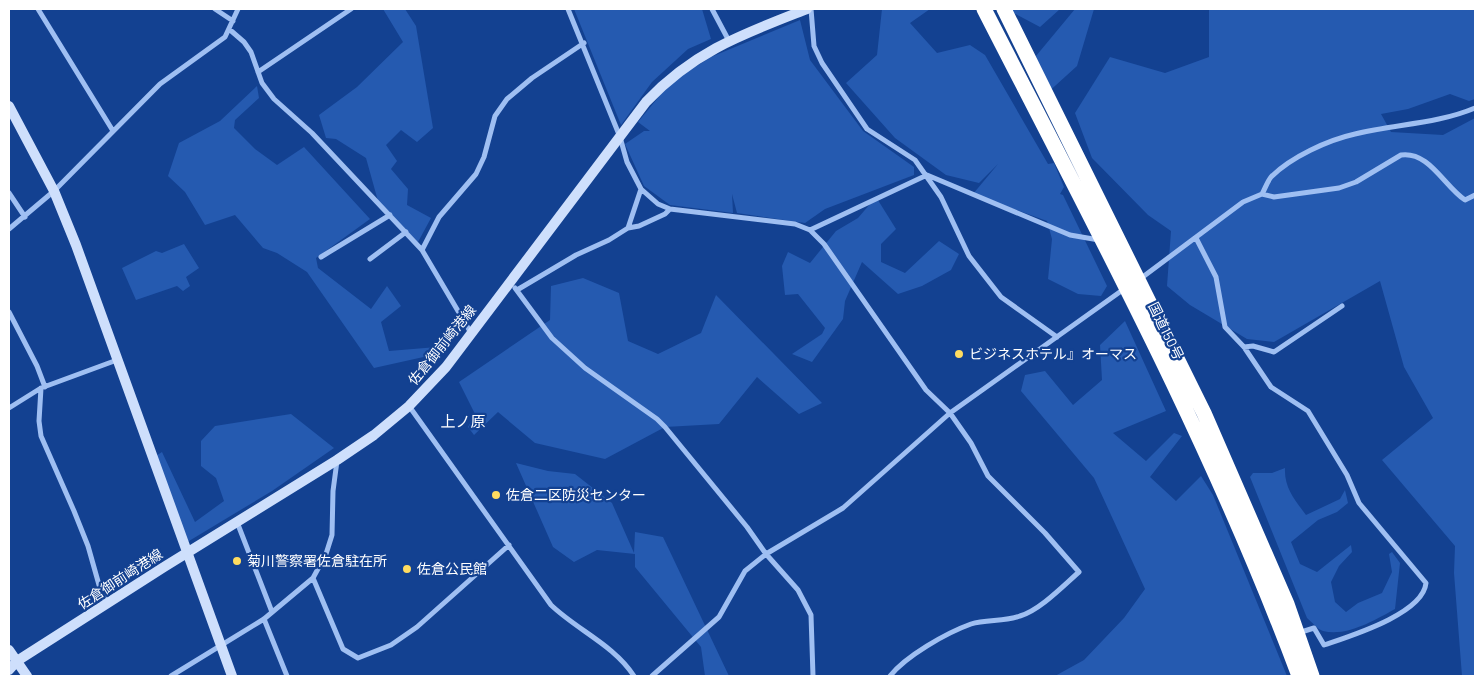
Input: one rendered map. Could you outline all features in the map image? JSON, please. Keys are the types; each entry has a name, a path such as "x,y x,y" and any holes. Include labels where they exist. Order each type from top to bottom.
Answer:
{"highway":[{"name":"国道150号","path":"984,9 1102,240 1133,283 1232,474 1297,633 1312,676"},
{"name":"国道150号","path":"1004,9 1133,283 1275,610 1299,676"}],"main road":[{"name":"佐倉御前崎港線","path":"9,670 17,661 374,435 409,406 446,367 471,333 514,285 646,102 666,81 706,52 728,41 807,9"},
{"path":"9,106 54,191 232,676"},
{"path":"9,650 27,676"}],"street":[{"path":"38,9 113,131"},
{"path":"215,9 233,21"},
{"path":"9,229 54,191 160,84 225,37 238,9"},
{"path":"258,72 351,9"},
{"path":"568,9 584,43 620,137 627,162 641,188 658,204 670,209 795,224 810,230 865,302 891,344 926,390 950,413 972,444 988,476 1079,572 1050,597 1021,616 971,624 930,645 897,667 890,676"},
{"path":"712,9 728,41"},
{"path":"811,9 814,46 822,63 867,129 915,160 942,197 969,256 1001,297 1057,337"},
{"path":"229,29 248,47 262,83 274,98 312,133 422,250 471,333"},
{"path":"422,250 439,217 476,174 484,157 495,116 507,99 532,78 584,43"},
{"path":"1262,194 1269,178 1302,156 1328,143 1354,134 1420,124 1475,108"},
{"path":"652,676 719,617 745,571 766,554 844,508 950,413 1196,238 1243,202 1262,194 1274,197 1339,188 1356,182 1401,155 1408,154 1428,163 1465,200 1475,195"},
{"path":"810,230 927,175 1070,235 1102,240"},
{"path":"628,228 641,188"},
{"path":"9,193 25,217"},
{"path":"670,209 639,226 628,228 514,285 552,338 584,368 662,423 747,527 766,554 798,590 811,615 813,676"},
{"path":"321,257 390,215"},
{"path":"370,259 406,232"},
{"path":"1196,238 1216,277 1224,327 1244,347 1271,387 1308,411 1348,475 1359,504 1426,583 1422,597 1383,624 1324,645 1314,628 1297,633"},
{"path":"1244,347 1253,346 1274,352 1342,306"},
{"path":"9,312 37,366 43,387 39,422 41,436 88,546 101,592 107,604"},
{"path":"9,408 43,387 117,360"},
{"path":"409,406 551,605 565,618 599,641 628,666 634,676"},
{"path":"171,676 264,618 314,578 326,554 332,535 333,491 337,460"},
{"path":"237,522 272,612"},
{"path":"314,578 344,649 358,658 392,645 417,627 509,545"},
{"path":"264,618 287,676"}],"shaded area":[{"path":"383,9 405,9 416,26 433,128 417,142 401,130 386,145 397,161 391,169 408,189 407,205 431,218 418,242 378,201 366,158 336,139 326,138 319,115 357,87 403,42"},
{"path":"574,9 702,9 711,39 688,49 652,82 621,125"},
{"path":"882,9 930,9 910,23 937,53 970,45 985,55 1048,164 1054,163 1064,187 1060,194 1063,195 1107,286 1101,296 1078,294 1048,279 1052,239 1047,221 973,194 998,164 979,183 946,175 895,138 846,83 877,55"},
{"path":"1006,9 1060,9 1040,27"},
{"path":"1075,9 1094,9 1077,66 1045,95 1036,56"},
{"path":"1209,9 1475,9 1475,99 1469,101 1450,94 1408,109 1381,114 1391,132 1443,135 1475,118 1475,676 1462,676 1454,573 1455,546 1382,460 1433,418 1404,367 1380,281 1274,342 1247,339 1190,305 1167,286 1171,231 1148,215 1092,158 1075,113 1110,57 1165,73 1209,57"},
{"path":"800,20 810,60 863,131 914,167 914,175 825,209 805,223 737,213 732,194 733,213 670,205 644,186 625,144 644,131 650,131 638,122 671,82 711,57"},
{"path":"257,86 259,98 235,120 234,128 255,149 277,165 304,147 370,219 316,258 318,268 371,309 387,286 401,306 381,322 389,351 437,347 437,354 374,368 307,272 277,253 263,248 235,215 205,225 185,192 168,176 179,143 220,121"},
{"path":"876,197 896,229 881,244 881,262 905,273 939,241 959,254 951,270 922,286 898,294 862,262 845,301 843,319 812,362 792,354 822,334 825,328 798,294 785,295 782,266 788,252 810,263 836,231 858,218"},
{"path":"184,244 199,268 186,277 190,286 183,291 177,286 136,300 122,268 156,251 162,253"},
{"path":"583,278 619,293 628,341 658,354 701,333 716,295 822,403 799,414 757,377 719,424 665,427 605,459 535,443 498,412 474,435 468,427 475,414 459,382 550,320 551,286"},
{"path":"1125,321 1166,411 1113,433 1146,461 1174,433 1182,436 1150,477 1176,501 1201,476 1213,495 1287,676 1055,676 1084,660 1124,618 1145,589 1094,478 1021,391 1025,375 1045,371 1073,405 1102,380 1100,345"},
{"path":"291,414 334,448 272,491 184,544 154,457 162,452 195,522 224,501 216,478 201,466 201,441 215,426"},
{"path":"516,463 548,471 575,474 612,503 634,553 635,532 663,537 729,676 705,676 701,647 635,567 635,554 597,550 574,562 553,547"},
{"path":"1285,468 1288,488 1306,515 1340,499 1345,490 1348,503 1337,512 1318,520 1291,542 1300,564 1317,572 1351,545 1352,552 1339,566 1331,582 1335,602 1346,612 1358,603 1382,593 1392,572 1389,554 1392,552 1400,563 1395,609 1379,618 1342,632 1323,631 1307,618 1250,477 1253,473 1272,473"}],"place":[{"name":"ビジネスホテル』オーマス","path":"959,354"},
{"name":"佐倉二区防災センター","path":"496,495"},
{"name":"菊川警察署佐倉駐在所","path":"237,561"},
{"name":"佐倉公民館","path":"407,569"}],"district":[{"name":"上ノ原","path":"463,422"}]}
